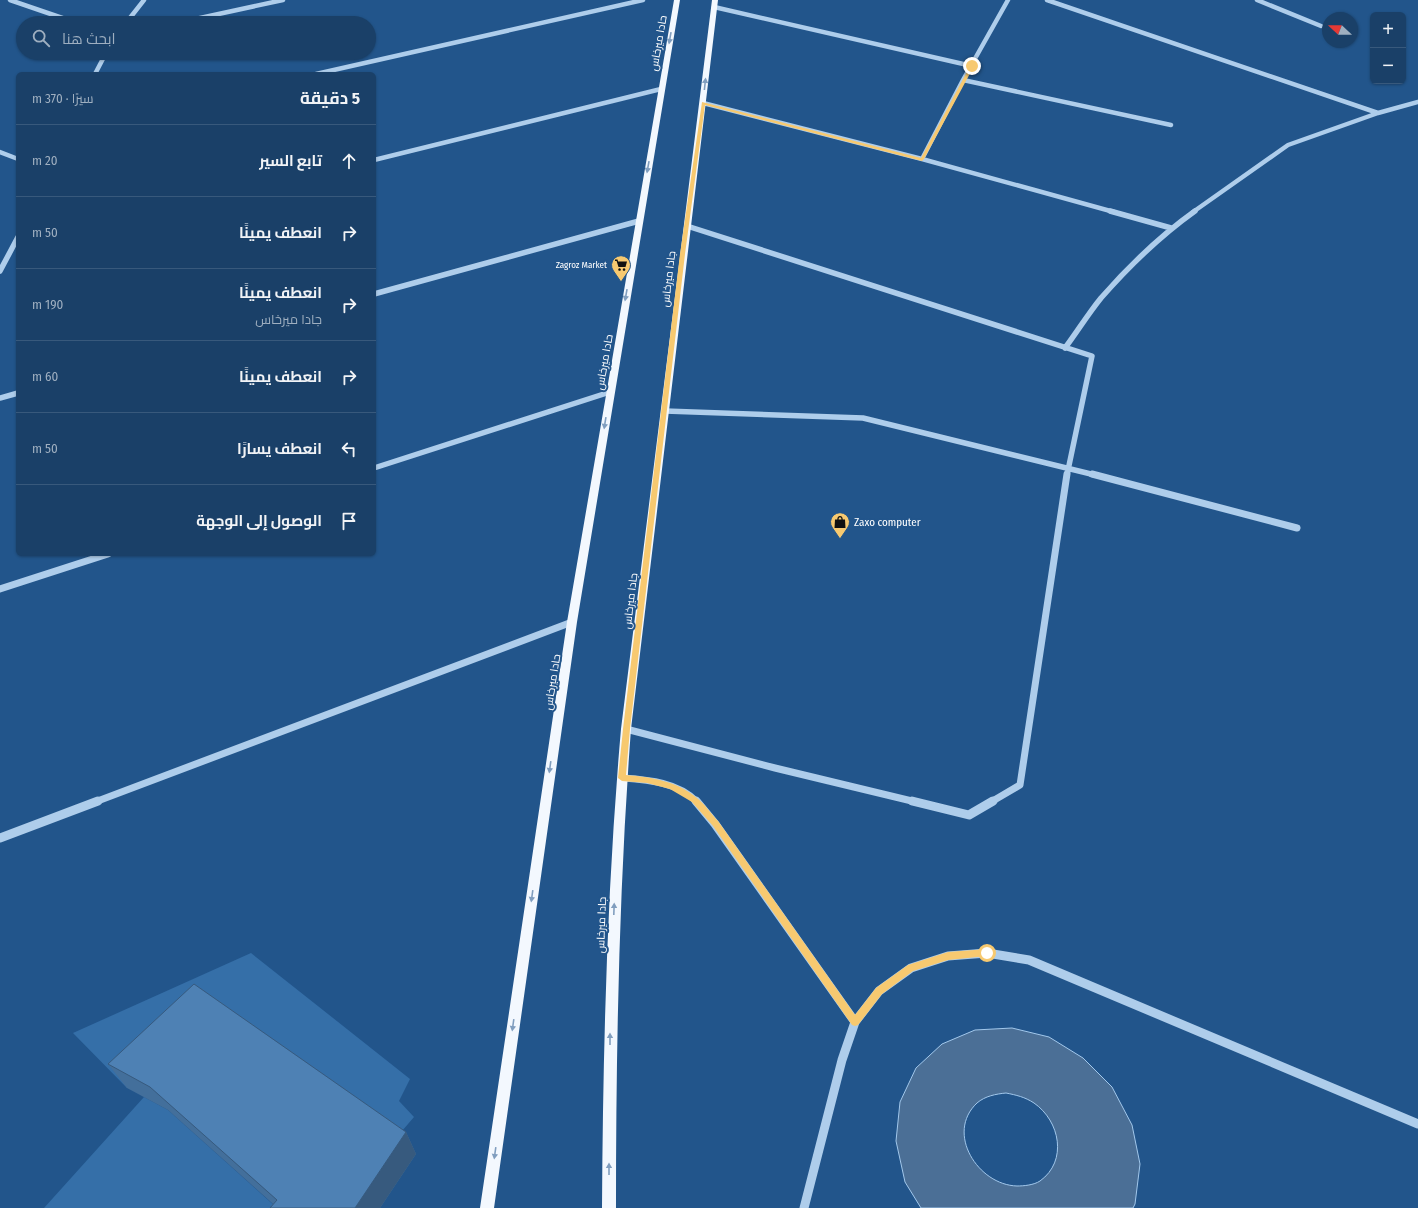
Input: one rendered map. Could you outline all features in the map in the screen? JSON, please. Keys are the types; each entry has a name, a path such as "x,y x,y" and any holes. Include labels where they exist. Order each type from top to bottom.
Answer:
{"main road":[{"name":"حادا ميرخاس","path":"487,1208 572,622 677,0"},
{"name":"جادا ميرخاس","path":"609,1208 610,1032 614,896 626,729 687,226 704,103 714,3"}],"street":[{"path":"13,1 21,0"},
{"path":"131,16 144,0"},
{"path":"209,16 283,0"},
{"path":"325,72 643,0"},
{"path":"922,159 963,80 1008,0"},
{"path":"1046,0 1378,113"},
{"path":"1257,0 1320,26"},
{"path":"13,1 57,16"},
{"path":"714,3 972,66"},
{"path":"96,72 102,60"},
{"path":"963,80 1171,125"},
{"path":"376,160 661,89"},
{"path":"1065,348 1100,299 1135,262 1171,228 1288,145 1378,113 1418,102"},
{"path":"704,103 922,159 1171,228"},
{"path":"0,152 16,159"},
{"path":"376,293 639,221"},
{"path":"626,729 775,768 969,815 1020,785 1068,468 1092,356 687,226"},
{"path":"0,271 15,248"},
{"path":"376,467 610,392"},
{"path":"0,398 16,394"},
{"path":"665,411 863,418 1068,468 1297,528"},
{"path":"0,589 102,556"},
{"path":"0,838 572,622"},
{"path":"622,778 647,780 672,786 695,800 715,824 855,1022"},
{"path":"804,1208 842,1060 855,1022 879,991 911,968 948,956 987,953 1029,960 1418,1124"}],"shaded area":[{"path":"251,953 410,1079 399,1101 414,1117 396,1138 210,1009 127,1088 73,1033"},
{"path":"1012,1028 1049,1037 1083,1058 1112,1087 1132,1125 1140,1164 1135,1204 1133,1208 921,1208 905,1182 896,1141 900,1102 916,1068 942,1044 975,1030","holes":["1006,1093 1017,1095 1034,1103 1043,1111 1055,1130 1057,1141 1055,1163 1049,1173 1040,1181 1032,1184 1017,1186 1003,1183 990,1177 979,1167 970,1155 965,1142 964,1128 968,1115 977,1103 991,1096"]},
{"path":"144,1097 168,1110 277,1208 44,1208"}],"building":[{"path":"194,984 406,1132 355,1208 270,1208 277,1200 150,1087 108,1064"}],"place":[{"name":"Zagroz Market","path":"621,282"},
{"name":"Zaxo computer","path":"840,539"}],"route":[{"path":"972,66 963,80 922,159 704,103 683,254 626,729 622,778 647,780 672,786 695,800 715,824 855,1022 879,991 911,968 948,956 987,953"}]}
